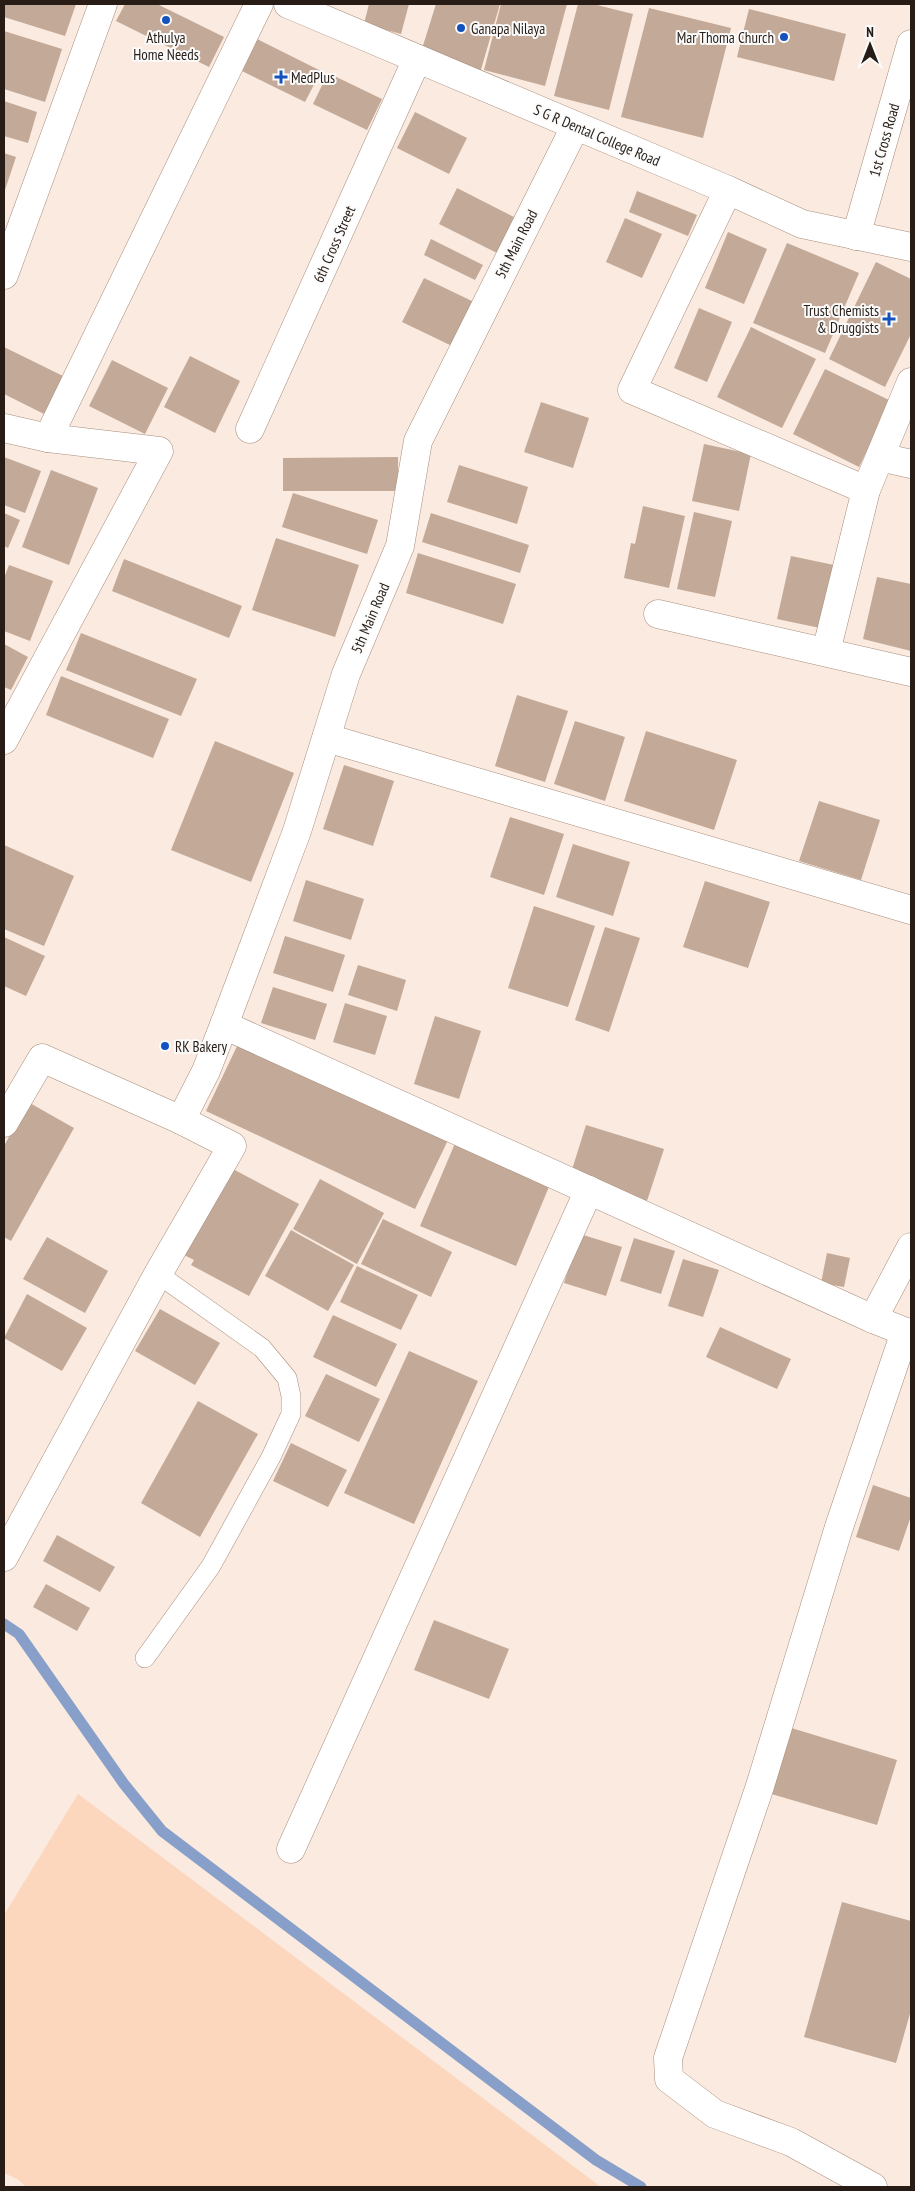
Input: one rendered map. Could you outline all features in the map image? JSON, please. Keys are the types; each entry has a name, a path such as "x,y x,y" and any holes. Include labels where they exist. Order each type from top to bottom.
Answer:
{"street":[{"path":"4,275 103,4"},
{"path":"48,438 259,4"},
{"name":"S G R Dental College Road","path":"288,4 728,190 802,224 911,248"},
{"name":"1st Cross Road","path":"856,236 911,44"},
{"name":"6th Cross Street","path":"250,430 417,59"},
{"name":"5th Main Road","path":"181,1120 206,1071 224,1025 298,831 346,674 400,546 418,441 575,126"},
{"path":"728,190 632,390 866,490"},
{"path":"826,652 866,490 911,382"},
{"path":"4,428 48,438 159,450 4,740"},
{"path":"880,457 911,464"},
{"path":"658,614 911,672"},
{"path":"327,738 911,910"},
{"path":"224,1025 873,1319 908,1333 839,1527 760,1786 668,2058 669,2079 715,2114 792,2142 873,2187"},
{"path":"4,1123 42,1058 181,1120 232,1146 158,1274 4,1557"},
{"path":"291,1849 588,1190"},
{"path":"873,1319 911,1247"}],"lane":[{"path":"145,1658 211,1566 271,1457 291,1414 291,1396 287,1378 262,1348 158,1274"}],"shaded area":[{"path":"78,1794 601,2187 26,2187 19,2180 4,2173 4,1915"}],"building":[{"path":"4,4 76,4 65,36 4,17"},
{"path":"125,4 157,4 224,37 209,67 116,21"},
{"path":"369,4 409,4 401,34 364,24"},
{"name":"Ganapa Nilaya","path":"436,4 500,4 480,73 421,52"},
{"path":"501,4 567,4 545,86 484,70"},
{"path":"578,4 593,4 633,14 609,110 554,96"},
{"path":"649,8 731,28 703,138 621,117"},
{"path":"749,9 846,34 834,81 737,57"},
{"path":"4,31 62,49 45,102 4,89"},
{"path":"257,39 321,71 305,102 242,71"},
{"path":"328,73 382,99 367,130 313,104"},
{"path":"4,101 37,112 28,143 4,136"},
{"path":"415,112 467,138 449,174 397,148"},
{"path":"4,153 16,157 4,193"},
{"path":"457,188 514,217 497,253 439,224"},
{"path":"637,191 697,215 688,236 629,212"},
{"path":"625,218 662,234 642,278 606,262"},
{"path":"728,232 767,249 744,304 705,288"},
{"path":"431,239 483,265 475,280 424,255"},
{"path":"787,243 859,273 825,353 753,323"},
{"path":"876,262 911,279 911,334 885,387 829,359"},
{"path":"424,278 474,302 452,346 402,322"},
{"path":"699,308 732,322 707,382 674,368"},
{"path":"751,327 816,359 782,428 717,397"},
{"path":"4,347 65,377 46,415 4,394"},
{"path":"190,356 240,381 215,433 164,407"},
{"path":"112,360 168,388 145,434 89,406"},
{"path":"825,369 891,401 859,467 793,434"},
{"path":"541,402 589,418 573,468 524,452"},
{"path":"704,444 751,454 739,511 692,501"},
{"path":"4,457 41,471 25,513 4,505"},
{"path":"398,457 398,491 283,491 283,458"},
{"path":"459,465 528,487 517,524 447,502"},
{"path":"51,470 98,488 69,565 22,547"},
{"path":"293,493 378,520 367,554 282,527"},
{"path":"643,506 685,516 669,588 624,578 631,543 635,544"},
{"path":"694,512 732,521 715,597 677,589"},
{"path":"4,513 20,520 8,548 4,546"},
{"path":"431,513 529,545 520,573 422,542"},
{"path":"276,538 359,565 335,637 252,610"},
{"path":"418,553 516,584 503,624 406,593"},
{"path":"791,556 834,565 820,628 777,619"},
{"path":"124,559 242,606 229,638 112,591"},
{"path":"9,565 53,581 30,641 4,631 4,578"},
{"path":"877,577 911,584 911,651 863,639"},
{"path":"81,633 197,679 181,716 66,670"},
{"path":"4,644 28,657 11,690 4,687"},
{"path":"61,676 169,719 153,758 46,715"},
{"path":"517,695 568,711 545,782 495,766"},
{"path":"575,721 625,737 605,801 554,784"},
{"path":"646,731 737,760 714,830 624,801"},
{"path":"215,741 294,773 251,882 171,850"},
{"path":"344,765 394,781 373,846 323,829"},
{"path":"819,801 880,820 861,880 799,861"},
{"path":"510,817 564,834 544,895 490,877"},
{"path":"573,844 630,862 613,916 556,897"},
{"path":"4,845 74,876 44,946 4,929"},
{"path":"306,880 364,899 351,940 293,921"},
{"path":"705,881 770,902 748,968 683,947"},
{"path":"534,906 595,926 568,1007 508,988"},
{"path":"605,927 640,938 609,1032 575,1020"},
{"path":"285,936 345,955 333,992 273,973"},
{"path":"4,937 45,956 26,996 4,986"},
{"path":"358,965 406,980 397,1011 348,995"},
{"path":"273,987 327,1004 315,1040 261,1023"},
{"path":"345,1003 387,1016 375,1055 333,1042"},
{"path":"435,1016 481,1031 459,1099 414,1084"},
{"path":"240,1040 449,1138 415,1209 206,1111"},
{"path":"28,1102 74,1128 11,1241 4,1237 4,1146"},
{"path":"586,1125 664,1149 647,1201 570,1176"},
{"path":"456,1141 551,1182 516,1266 420,1226"},
{"path":"229,1167 299,1204 249,1296 191,1265 194,1260 182,1254"},
{"path":"320,1179 384,1213 357,1264 293,1229"},
{"path":"383,1219 452,1252 431,1297 361,1264"},
{"path":"291,1230 354,1265 328,1311 265,1276"},
{"path":"580,1234 622,1247 606,1296 564,1283"},
{"path":"47,1237 108,1271 85,1313 23,1279"},
{"path":"634,1238 675,1251 661,1294 620,1281"},
{"path":"827,1253 850,1258 844,1287 821,1283"},
{"path":"683,1259 719,1270 703,1317 668,1306"},
{"path":"357,1266 418,1295 401,1330 340,1302"},
{"path":"27,1294 87,1328 62,1371 4,1338"},
{"path":"160,1309 220,1343 195,1385 135,1351"},
{"path":"333,1315 397,1344 376,1387 313,1357"},
{"path":"720,1327 791,1359 777,1389 706,1357"},
{"path":"409,1351 478,1381 414,1524 344,1493"},
{"path":"326,1374 380,1399 359,1442 305,1416"},
{"path":"198,1401 258,1434 200,1537 141,1503"},
{"path":"291,1443 347,1470 328,1507 273,1481"},
{"path":"873,1485 911,1498 911,1516 899,1551 856,1537"},
{"path":"57,1535 115,1567 100,1592 43,1561"},
{"path":"46,1584 90,1608 77,1631 33,1607"},
{"path":"434,1620 509,1649 489,1699 414,1670"},
{"path":"788,1727 897,1760 877,1825 768,1793"},
{"path":"842,1902 911,1921 911,2010 896,2063 804,2037"}],"waterway":[{"path":"4,1624 19,1634 124,1784 162,1831 596,2160 641,2187"}],"place":[{"name":"Athulya Home Needs","path":"166,20"},
{"name":"Ganapa Nilaya","path":"461,28"},
{"name":"Mar Thoma Church","path":"784,37"},
{"name":"MedPlus","path":"281,77"},
{"name":"Trust Chemists & Druggists","path":"889,319"},
{"name":"RK Bakery","path":"165,1046"}]}
